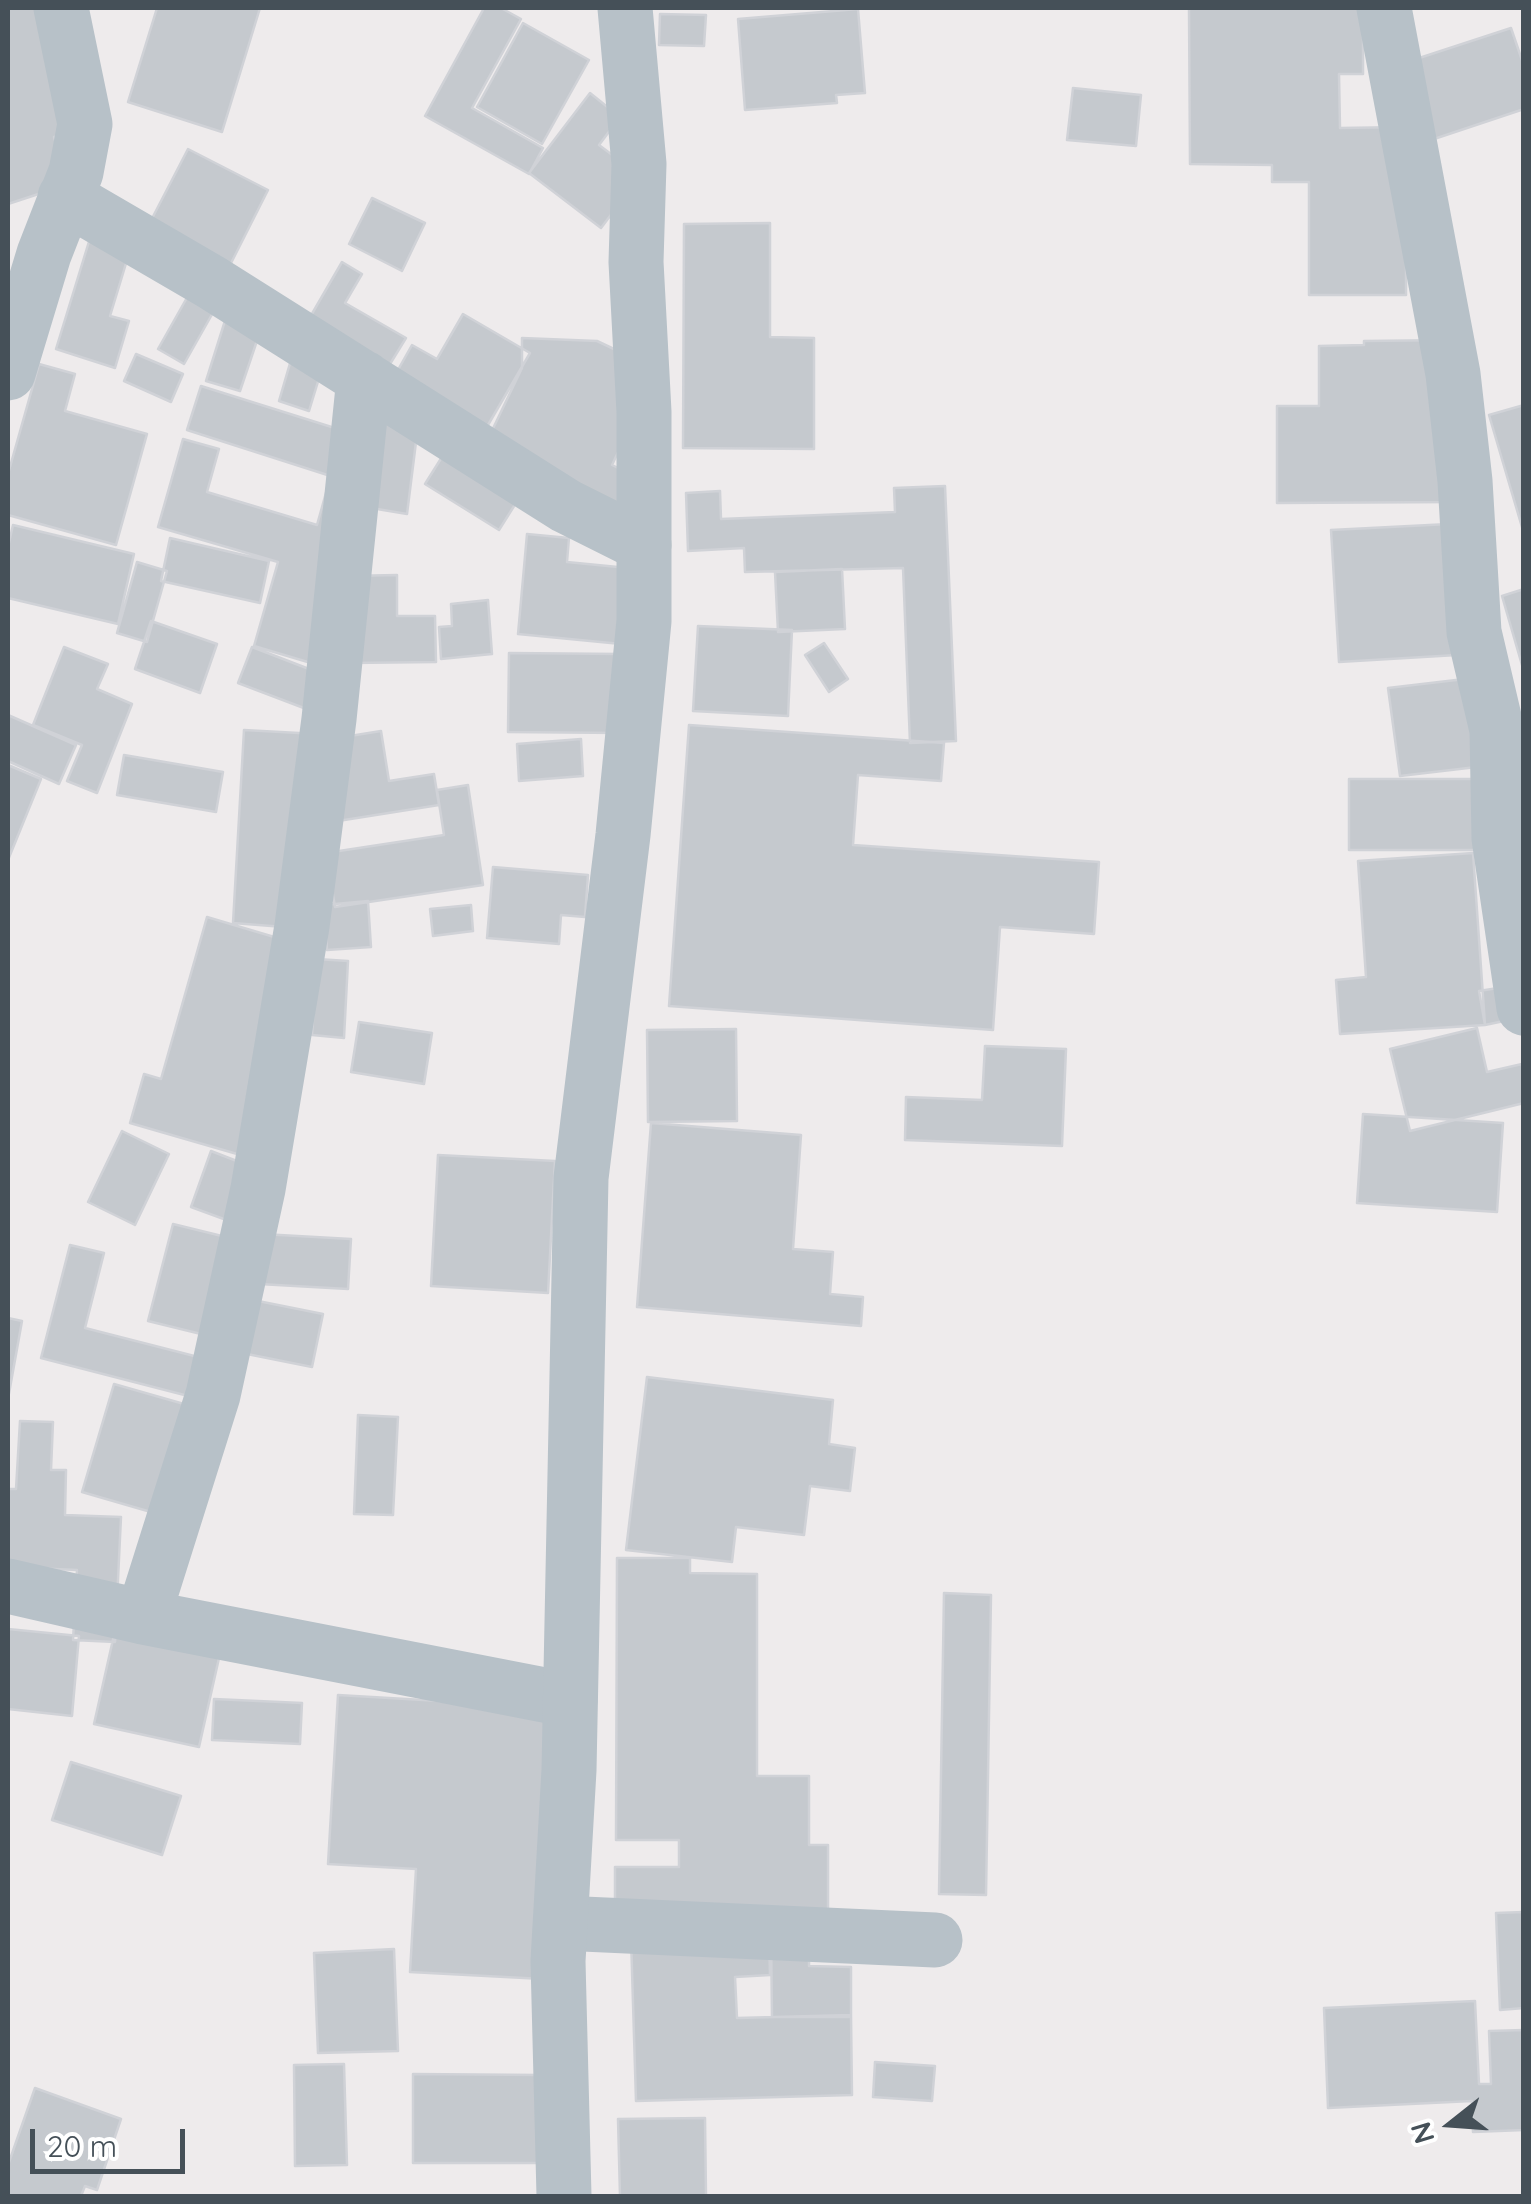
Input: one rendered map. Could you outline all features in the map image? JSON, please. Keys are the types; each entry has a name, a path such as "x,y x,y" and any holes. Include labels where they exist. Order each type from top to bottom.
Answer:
{"street":[{"path":"8,373 44,254 76,172 85,124 62,8"},
{"path":"564,2196 558,1961 570,1700 581,1178 644,621 644,412 636,262 639,164 625,8"},
{"path":"1384,8 1453,374 1465,481 1474,632 1497,730 1499,838 1524,1008"},
{"path":"65,197 566,506 644,545"},
{"path":"143,1617 213,1395 258,1189 304,908 329,719 364,378"},
{"path":"8,1586 143,1617 570,1700"},
{"path":"561,1922 934,1940"}],"building":[{"path":"8,8 53,8 89,125 54,137 69,184 8,204"},
{"path":"157,8 260,8 222,132 128,102"},
{"path":"484,8 501,8 521,19 472,108 543,148 529,174 425,116"},
{"path":"1189,8 1363,8 1363,74 1339,74 1340,128 1406,127 1406,295 1309,295 1309,182 1272,182 1272,165 1190,164"},
{"path":"858,9 865,93 836,95 837,103 745,110 738,19"},
{"path":"660,14 706,15 704,46 659,45"},
{"path":"523,23 589,60 542,144 477,107"},
{"path":"1511,28 1524,66 1524,109 1434,139 1407,62"},
{"path":"1073,88 1141,95 1136,146 1067,140"},
{"path":"590,93 620,117 599,145 640,176 601,228 529,173"},
{"path":"188,149 268,190 226,273 145,232"},
{"path":"372,198 425,223 402,271 349,244"},
{"path":"770,223 770,337 814,338 814,449 683,448 684,224"},
{"path":"91,235 131,247 110,316 129,321 115,368 56,349"},
{"path":"342,262 362,274 345,303 406,338 382,377 302,331"},
{"path":"193,287 219,302 184,364 158,349"},
{"path":"229,308 264,320 240,391 206,381"},
{"path":"463,314 530,353 481,437 390,384 412,345 437,359"},
{"path":"522,338 597,341 633,358 630,427 612,465 647,482 615,550 487,441 522,368"},
{"path":"1455,340 1456,502 1277,503 1277,406 1319,406 1319,346 1364,345 1364,341"},
{"path":"293,353 324,362 309,411 279,401"},
{"path":"136,354 183,374 171,402 124,381"},
{"path":"39,364 75,374 65,411 147,434 116,545 8,515 8,474"},
{"path":"201,386 357,435 343,480 187,430"},
{"path":"1524,405 1524,534 1489,415"},
{"path":"383,413 419,418 407,514 371,508"},
{"path":"183,439 219,449 207,492 317,525 329,482 311,663 254,646 278,562 158,527"},
{"path":"447,449 521,495 499,530 425,484"},
{"path":"945,486 956,741 910,743 903,568 745,572 744,548 688,551 686,493 720,491 721,519 895,512 894,488"},
{"path":"1449,524 1457,655 1339,662 1331,530"},
{"path":"13,525 134,554 118,624 8,598 8,547"},
{"path":"527,534 569,538 567,562 628,568 621,644 518,634"},
{"path":"170,538 269,561 260,603 161,581"},
{"path":"137,562 167,571 147,642 117,633"},
{"path":"842,569 845,629 778,632 775,572"},
{"path":"397,575 397,616 435,616 436,662 349,663 348,576"},
{"path":"1524,589 1524,672 1502,596"},
{"path":"488,600 492,654 441,659 439,627 452,626 451,604"},
{"path":"151,621 217,644 200,693 135,669"},
{"path":"698,626 792,630 788,716 693,711"},
{"path":"824,643 848,679 829,692 805,655"},
{"path":"64,647 108,664 97,689 132,704 97,793 67,781 82,745 33,725"},
{"path":"252,647 322,674 309,710 238,683"},
{"path":"509,653 621,654 621,733 508,732"},
{"path":"1473,678 1485,766 1400,776 1388,688"},
{"path":"8,715 76,745 59,784 8,761"},
{"path":"689,725 944,743 941,781 858,775 853,845 1099,862 1094,934 1000,927 993,1030 669,1006"},
{"path":"244,730 317,734 284,927 233,923"},
{"path":"381,731 389,781 434,774 439,805 338,821 325,740"},
{"path":"581,739 583,776 519,781 517,744"},
{"path":"124,755 223,772 216,812 117,795"},
{"path":"8,765 41,779 8,860"},
{"path":"1349,779 1478,779 1478,850 1349,850"},
{"path":"468,785 483,885 335,907 326,853 444,835 437,790"},
{"path":"1473,853 1485,1025 1340,1034 1336,980 1366,977 1358,861"},
{"path":"493,867 588,875 585,917 561,915 559,944 487,938"},
{"path":"368,901 371,947 327,950 324,905"},
{"path":"471,905 473,931 433,936 430,909"},
{"path":"207,917 291,942 244,1156 130,1123 144,1074 161,1079"},
{"path":"317,959 348,961 344,1038 312,1035"},
{"path":"1498,988 1504,1021 1485,1025 1479,991"},
{"path":"359,1022 432,1033 424,1084 351,1072"},
{"path":"1477,1028 1487,1072 1522,1064 1524,1103 1410,1131 1390,1049"},
{"path":"736,1029 737,1121 648,1122 647,1030"},
{"path":"985,1046 1066,1049 1062,1146 905,1140 906,1097 982,1100"},
{"path":"1363,1114 1503,1123 1497,1212 1357,1203"},
{"path":"651,1123 801,1135 793,1249 833,1252 830,1294 863,1297 861,1326 637,1307"},
{"path":"122,1131 169,1154 135,1225 88,1202"},
{"path":"211,1151 260,1170 240,1225 191,1207"},
{"path":"438,1155 555,1161 548,1293 431,1286"},
{"path":"173,1224 226,1237 201,1334 148,1321"},
{"path":"262,1234 351,1239 348,1289 259,1284"},
{"path":"70,1245 104,1253 85,1328 206,1359 196,1398 41,1358"},
{"path":"248,1299 323,1314 312,1367 237,1352"},
{"path":"8,1318 22,1321 8,1399"},
{"path":"647,1377 833,1400 829,1444 855,1448 850,1491 810,1486 804,1535 736,1527 732,1562 626,1550"},
{"path":"114,1384 205,1410 175,1519 82,1492"},
{"path":"358,1415 398,1417 393,1515 354,1514"},
{"path":"20,1421 53,1422 51,1470 66,1470 65,1515 121,1517 115,1642 73,1640 77,1570 8,1567 8,1489 16,1489"},
{"path":"617,1558 690,1558 690,1573 757,1574 757,1776 809,1776 809,1845 828,1845 828,1916 615,1915 615,1867 679,1867 679,1840 616,1840"},
{"path":"944,1593 991,1595 986,1895 939,1894"},
{"path":"8,1629 79,1636 72,1716 8,1709"},
{"path":"114,1635 219,1658 199,1747 94,1724"},
{"path":"338,1695 559,1708 543,1979 410,1972 416,1869 328,1864"},
{"path":"214,1699 302,1703 300,1744 212,1740"},
{"path":"71,1762 181,1796 162,1855 52,1820"},
{"path":"1524,1912 1524,2008 1500,2010 1496,1913"},
{"path":"769,1934 770,1975 735,1977 737,2018 851,2015 852,2095 636,2101 631,1938"},
{"path":"809,1934 809,1966 851,1967 851,2017 772,2017 771,1935"},
{"path":"394,1949 398,2051 318,2053 314,1953"},
{"path":"1475,2001 1479,2084 1491,2084 1489,2031 1524,2030 1524,2130 1473,2132 1472,2101 1328,2108 1324,2008"},
{"path":"875,2062 935,2066 932,2101 873,2097"},
{"path":"344,2064 347,2165 295,2166 294,2065"},
{"path":"413,2074 540,2075 540,2163 413,2163"},
{"path":"35,2088 121,2119 97,2190 85,2186 81,2196 8,2196 8,2165"},
{"path":"705,2118 706,2196 620,2196 618,2119"}]}
